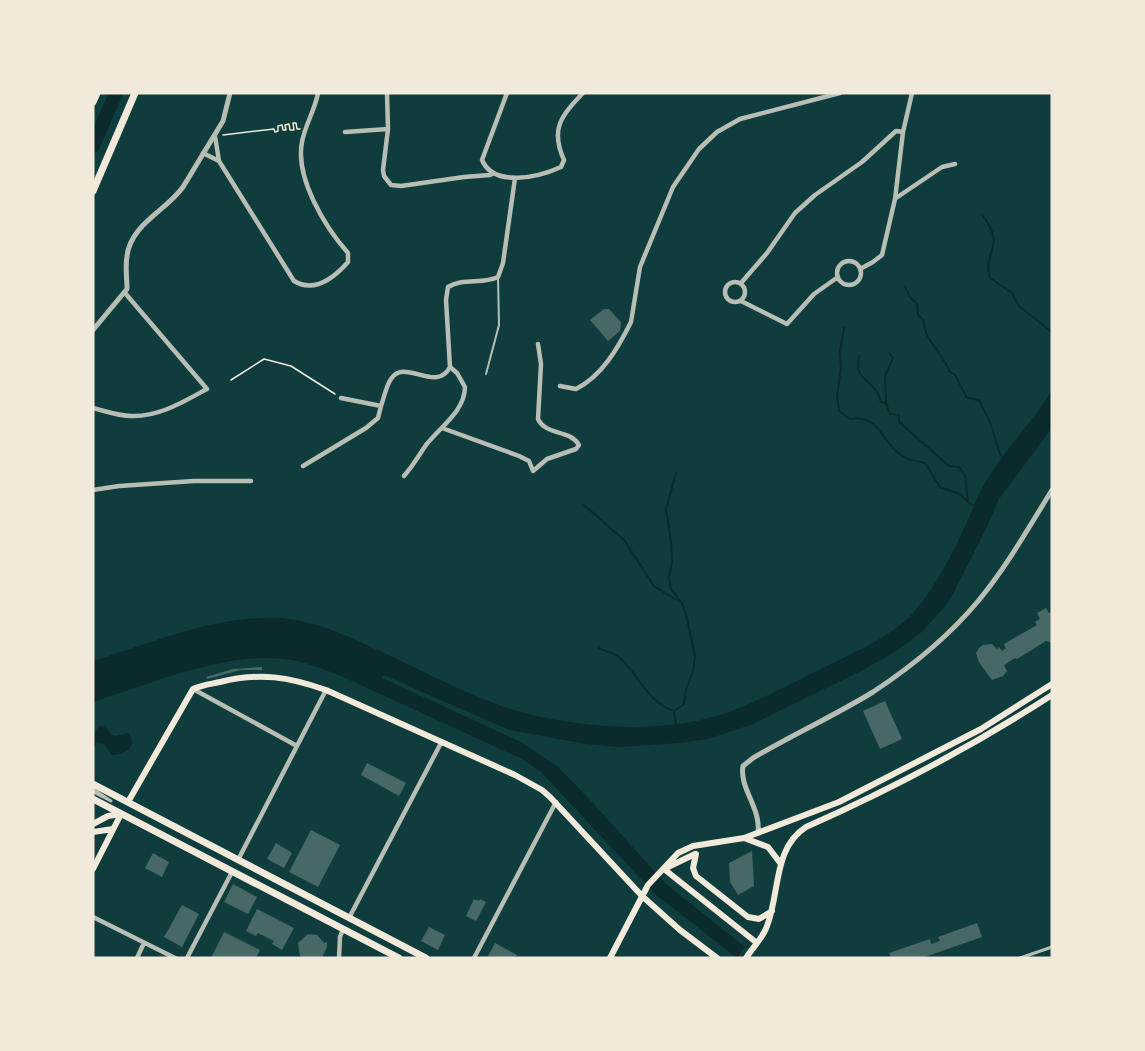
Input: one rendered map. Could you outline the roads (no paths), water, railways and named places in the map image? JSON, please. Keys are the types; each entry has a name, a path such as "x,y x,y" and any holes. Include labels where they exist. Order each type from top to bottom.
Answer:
{"main road":[{"path":"93,102 97,93"},
{"path":"93,191 135,93"},
{"path":"93,869 121,814 193,689 232,679 271,676 326,690 542,789 642,896 680,930 717,958"},
{"path":"610,958 646,886 678,853 693,846 744,838 827,807 953,744 1052,684"},
{"path":"746,958 765,932 781,865 791,840 801,830 932,767 1052,695"},
{"path":"1012,710 1017,718"},
{"path":"953,744 957,753"},
{"path":"927,758 932,767"},
{"path":"93,784 426,958"},
{"path":"93,799 399,958"},
{"path":"93,824 108,816 121,814"},
{"path":"93,832 113,829"},
{"path":"744,838 768,847 781,865"},
{"path":"662,871 696,854 703,846"},
{"path":"696,854 693,868 696,876 748,917 759,919 772,910"},
{"path":"232,872 238,860"},
{"path":"662,871 757,943"},
{"path":"634,887 646,886"},
{"path":"343,929 349,918"}],"street":[{"path":"93,330 126,292 127,254 132,240 138,230 176,197 223,121 231,93"},
{"path":"215,136 219,161 288,274 302,285 312,287 323,282 348,262 348,253 330,231 315,203 302,168 302,144 318,93"},
{"path":"387,93 387,129 383,170 391,185 401,186 494,173"},
{"path":"507,93 500,117 483,153 483,163 494,173 515,178 549,173 561,167 564,159 557,144 557,130 565,114 583,93"},
{"path":"560,386 576,389 595,376 626,331 631,322 640,267 673,188 699,149 717,132 740,119 840,93"},
{"path":"860,269 882,255 895,199 903,132 912,93"},
{"path":"345,132 387,129"},
{"path":"741,283 767,253 795,213 862,162 896,131 903,132"},
{"path":"203,153 219,161"},
{"path":"895,199 942,167 955,164"},
{"path":"303,466 328,453 378,418 390,379 396,374 404,372 436,378 446,374 450,367 446,319 448,287 465,280 491,280 498,277 503,262 515,178"},
{"path":"851,262 860,269 859,280 853,284 842,283 838,277 838,269 843,263 851,262"},
{"path":"741,301 746,292 741,283 734,281 728,284 725,294 731,302 741,301 787,324 814,294 838,277"},
{"path":"93,408 130,417 148,414 164,411 207,389 126,292"},
{"path":"442,428 519,456 529,461 533,471 548,459 576,449 579,445 576,439 546,429 538,419 541,364 538,344"},
{"path":"404,476 426,445 462,402 465,394 463,381 450,367"},
{"path":"341,398 381,406"},
{"path":"93,490 119,486 250,481"},
{"path":"758,832 759,821 743,777 743,766 753,758 873,692 910,665 946,633 979,600 1052,490"},
{"path":"193,689 297,746"},
{"path":"238,860 326,690"},
{"path":"349,918 441,742"},
{"path":"93,791 111,801 93,791"},
{"path":"474,958 556,802"},
{"path":"187,958 232,872"},
{"path":"93,917 175,958"},
{"path":"339,958 343,929"},
{"path":"137,958 144,943"},
{"path":"1020,958 1052,947"}],"lane":[{"path":"486,374 499,325 498,277"}],"water":[{"path":"1052,390 1052,428 999,499 954,592 946,605 923,631 895,652 861,671 753,724 708,739 680,743 619,747 586,744 509,730 384,675 382,678 521,742 558,767 666,884 745,947 737,958 655,894 541,772 522,759 341,676 291,660 261,658 237,660 188,671 93,702 93,661 210,625 234,620 281,618 317,625 340,633 479,697 514,710 566,722 622,727 650,726 678,724 729,712 873,643 905,621 931,590 946,565 988,478"},
{"path":"99,726 106,728 114,736 129,733 132,742 129,749 112,755 104,744 97,743 93,748 93,735"}],"waterway":[{"path":"93,146 116,93"},
{"path":"983,216 990,227 994,242 988,269 990,278 1012,293 1019,306 1052,332"},
{"path":"905,286 910,297 917,304 918,315 924,321 930,340 949,371 955,375 967,398 979,400 990,422 1003,460"},
{"path":"844,328 837,396 839,411 850,419 860,419 874,425 902,456 925,463 940,487 960,494 968,502"},
{"path":"886,402 885,376 893,358 889,353"},
{"path":"859,356 859,371 875,389 881,402 886,403 890,414 899,415 899,422 949,466 959,467 965,476 968,502 976,507"},
{"path":"676,473 666,509 672,563 669,577 671,589 682,603 687,618 695,657 684,704 674,711 676,724"},
{"path":"584,505 624,540 654,586 680,602"},
{"path":"599,648 620,658 650,695 674,711"}]}
